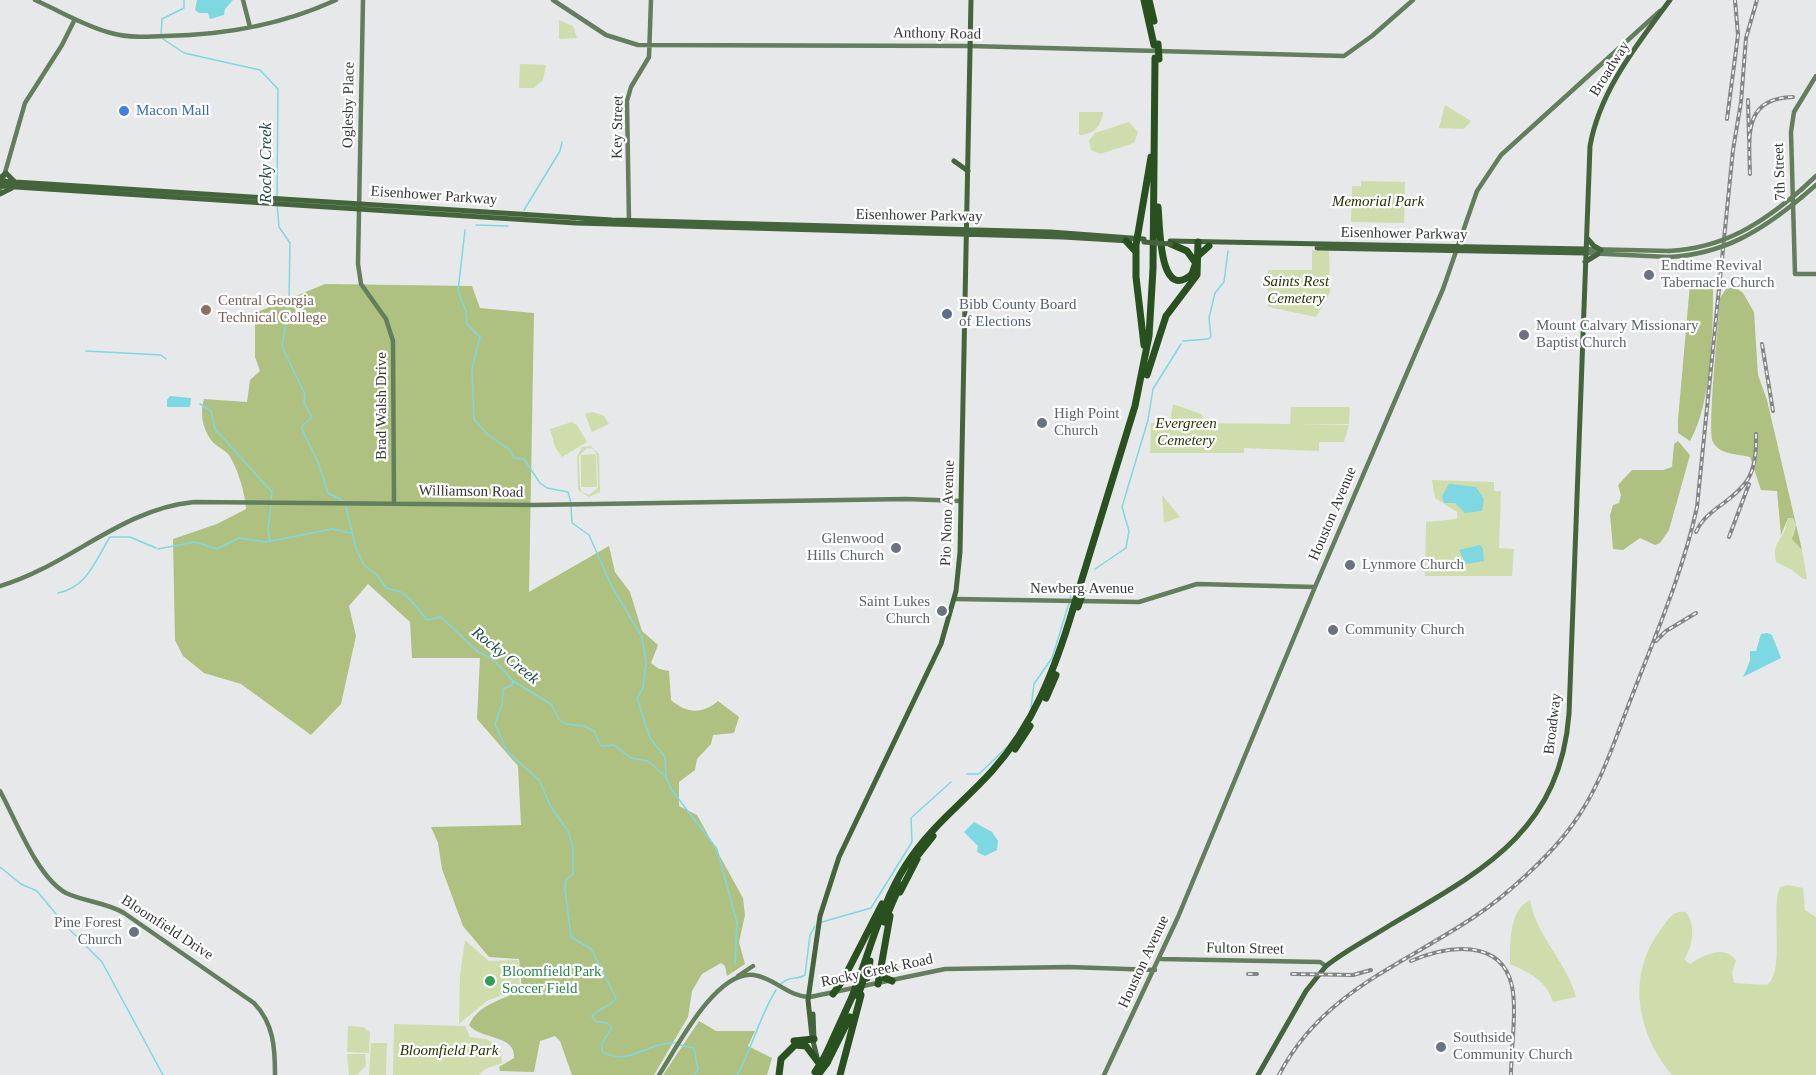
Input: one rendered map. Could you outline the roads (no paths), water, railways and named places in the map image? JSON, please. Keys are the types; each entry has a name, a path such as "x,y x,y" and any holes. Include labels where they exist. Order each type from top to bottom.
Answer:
{"highway":[{"path":"1143,0 1156,44"},
{"path":"1147,375 1156,318 1158,207 1157,58 1151,0"},
{"path":"1081,592 1135,406 1147,352 1152,304 1157,58"},
{"path":"1136,252 1126,239 1134,235 1137,230 1155,131"},
{"path":"1158,207 1161,257 1166,269 1175,278 1185,279 1194,272 1197,259 1209,246"},
{"path":"1135,406 1144,338 1136,252 1140,240 1137,230"},
{"path":"1171,243 1197,259"},
{"path":"833,994 843,980 886,896 923,841 991,772 1025,725 1051,675 1081,592 1163,323 1173,305 1196,277 1198,244"},
{"path":"863,978 896,891 921,851 995,774 1023,738 1053,684 1075,609"},
{"path":"878,984 891,912 921,851"},
{"path":"816,1074 842,1036 863,978 883,910 898,879"},
{"path":"881,972 885,978 892,981"},
{"path":"843,980 847,991"},
{"path":"840,1075 857,996"},
{"path":"803,1040 811,1031"},
{"path":"774,1075 776,1061 783,1049 793,1042 814,1039"},
{"path":"779,1075 781,1059 795,1045 806,1046 818,1062"}],"main road":[{"name":"Pio Nono Avenue","path":"814,1039 811,1031 810,998 817,930 835,868 934,661 954,599 960,561 971,0"},
{"name":"Broadway","path":"1258,1075 1305,991 1326,966 1496,858 1531,821 1555,777 1565,742 1569,714 1589,156 1594,123 1615,80 1646,29 1656,20 1668,3"},
{"path":"954,161 968,171"},
{"path":"0,194 15,185 6,173 1,184"},
{"name":"Eisenhower Parkway","path":"1,184 629,222 967,232 1198,244 1585,251"},
{"path":"1586,236 1600,252 1585,262 1574,251 1586,236"},
{"name":"Eisenhower Parkway","path":"1198,244 1457,249"},
{"name":"Pio Nono Avenue","path":"810,998 818,1062 816,1074"}],"street":[{"path":"35,0 114,34 151,37 218,35 298,15 336,0"},
{"path":"243,0 250,27"},
{"name":"Oglesby Place","path":"359,207 363,0"},
{"name":"Anthony Road","path":"553,0 606,35 631,44 650,46 970,46 1334,55 1350,54 1413,0"},
{"name":"Key Street","path":"629,222 628,97 631,87 648,62 651,0"},
{"name":"Houston Avenue","path":"1104,1075 1161,959 1315,587 1443,290 1476,192 1501,155 1646,29 1649,21 1668,3"},
{"path":"6,173 24,103 62,45 75,19"},
{"path":"1649,21 1656,20"},
{"name":"7th Street","path":"1816,76 1794,112 1791,125 1796,274 1816,274"},
{"path":"1810,84 1816,89"},
{"name":"Eisenhower Parkway","path":"1669,254 1737,236 1765,219 1816,176"},
{"name":"Eisenhower Parkway","path":"1585,251 1705,253 1739,242 1771,223 1816,185"},
{"name":"Brad Walsh Drive","path":"359,207 360,284 386,319 393,342 394,503"},
{"name":"Williamson Road","path":"0,586 32,574 131,519 170,505 201,501 572,504 906,499 961,501"},
{"name":"Newberg Avenue","path":"954,599 1139,602 1197,584 1315,587"},
{"name":"Bloomfield Drive","path":"0,791 41,867 57,886 70,895 108,905 124,913 206,967 257,1006 273,1036 275,1075"},
{"name":"Fulton Street","path":"1161,959 1320,962 1326,966"},
{"path":"658,1075 711,999 753,966"},
{"name":"Rocky Creek Road","path":"738,976 760,976 788,992 810,998 957,968 1070,967 1155,970"}],"water":[{"path":"197,0 233,0 225,9 224,15 210,19 208,13 199,13 195,10"},
{"path":"170,396 191,398 190,407 167,407 167,400"},
{"path":"1449,484 1476,487 1484,499 1482,511 1465,513 1455,503 1444,503 1442,496"},
{"path":"1480,545 1483,549 1484,561 1466,564 1459,550"},
{"path":"1761,634 1772,635 1781,658 1743,677 1750,661 1750,651 1756,651"},
{"path":"974,822 992,832 998,841 997,850 985,856 977,852 978,846 964,832"}],"waterway":[{"name":"Rocky Creek","path":"161,35 162,19 184,8 184,0"},
{"name":"Rocky Creek","path":"163,39 184,53 260,70 278,89 277,197"},
{"path":"524,210 560,151 562,142"},
{"name":"Rocky Creek","path":"277,204 279,227 290,243 289,301 282,347 305,394 304,403 312,417 302,426 303,431 318,462 328,493 343,501"},
{"path":"476,225 508,226"},
{"path":"465,230 458,291 466,311 467,324 480,337 472,369 474,419 488,435 509,449 514,458 524,459 540,483 547,488 568,492 571,503"},
{"path":"1183,341 1211,337 1209,318 1215,293 1224,282 1228,251"},
{"path":"1095,569 1126,548 1129,531 1122,507 1148,420 1153,389 1181,344"},
{"path":"86,351 161,355 166,359"},
{"path":"200,404 211,411 215,429 272,492 271,499"},
{"name":"Rocky Creek","path":"345,504 356,548 364,565 377,575 386,588 401,592 409,598 427,620 441,617 478,652 492,658 513,681 551,704 559,719 566,724 584,726 594,731 601,746 614,745 631,758 648,761 666,777"},
{"path":"270,542 268,530 271,505"},
{"path":"571,507 572,523 589,535 612,587 642,637 646,662 643,688 637,698 650,738 665,757 666,777 671,789 717,849 737,923 735,964"},
{"path":"158,549 195,542 217,549 239,538 266,542 332,529 350,533 352,531"},
{"path":"58,593 77,585 84,578 110,537 130,537 156,548"},
{"path":"1070,598 1074,584"},
{"path":"1031,707 1034,684 1052,658 1069,603"},
{"path":"513,681 512,685 503,689 502,704 495,724 507,751 539,780 551,807 568,831 573,847 573,874 566,880 565,889 571,937 591,949 616,998 592,1017 597,1022 607,1023 612,1027 602,1043 602,1051 620,1057 666,1043 676,1043"},
{"path":"967,774 979,774 1007,747"},
{"path":"822,922 871,908 912,842 911,818 951,782"},
{"path":"0,867 21,884 37,891 66,926 102,962 163,1075"},
{"path":"781,984 805,975 810,935 815,926"},
{"name":"Rocky Creek","path":"737,1075 776,990"},
{"path":"680,1045 694,1048 698,1070 694,1075"}],"railway":[{"path":"1727,119 1738,35 1735,0"},
{"path":"1279,1075 1297,1046 1317,1022 1340,1001 1365,983 1474,917 1527,874 1564,836 1592,794 1668,603 1697,507 1746,38 1757,0"},
{"path":"1750,174 1750,133 1757,112 1765,104 1777,99 1793,97"},
{"path":"1748,100 1749,139"},
{"path":"1762,344 1773,411"},
{"path":"1696,532 1705,518 1737,492 1749,477 1755,459 1756,434"},
{"path":"1729,537 1749,484"},
{"path":"1656,641 1666,631 1696,613"},
{"path":"1411,961 1440,952 1470,949 1496,959 1506,970 1513,996 1511,1075"},
{"path":"1292,974 1353,975 1371,970"},
{"path":"1248,974 1257,974"}],"place":[{"name":"Macon Mall","path":"124,111"},
{"name":"Endtime Revival Tabernacle Church","path":"1649,275"},
{"name":"Central Georgia Technical College","path":"206,310"},
{"name":"Bibb County Board of Elections","path":"947,314"},
{"name":"Mount Calvary Missionary Baptist Church","path":"1524,335"},
{"name":"High Point Church","path":"1042,423"},
{"name":"Glenwood Hills Church","path":"896,548"},
{"name":"Lynmore Church","path":"1350,565"},
{"name":"Saint Lukes Church","path":"942,611"},
{"name":"Community Church","path":"1333,630"},
{"name":"Pine Forest Church","path":"134,932"},
{"name":"Bloomfield Park Soccer Field","path":"490,981"},
{"name":"Southside Community Church","path":"1441,1047"}],"park label":[{"name":"Memorial Park","path":"1378,202"},
{"name":"Saints Rest Cemetery","path":"1296,290"},
{"name":"Evergreen Cemetery","path":"1186,432"},
{"name":"Bloomfield Park","path":"449,1051"}]}
